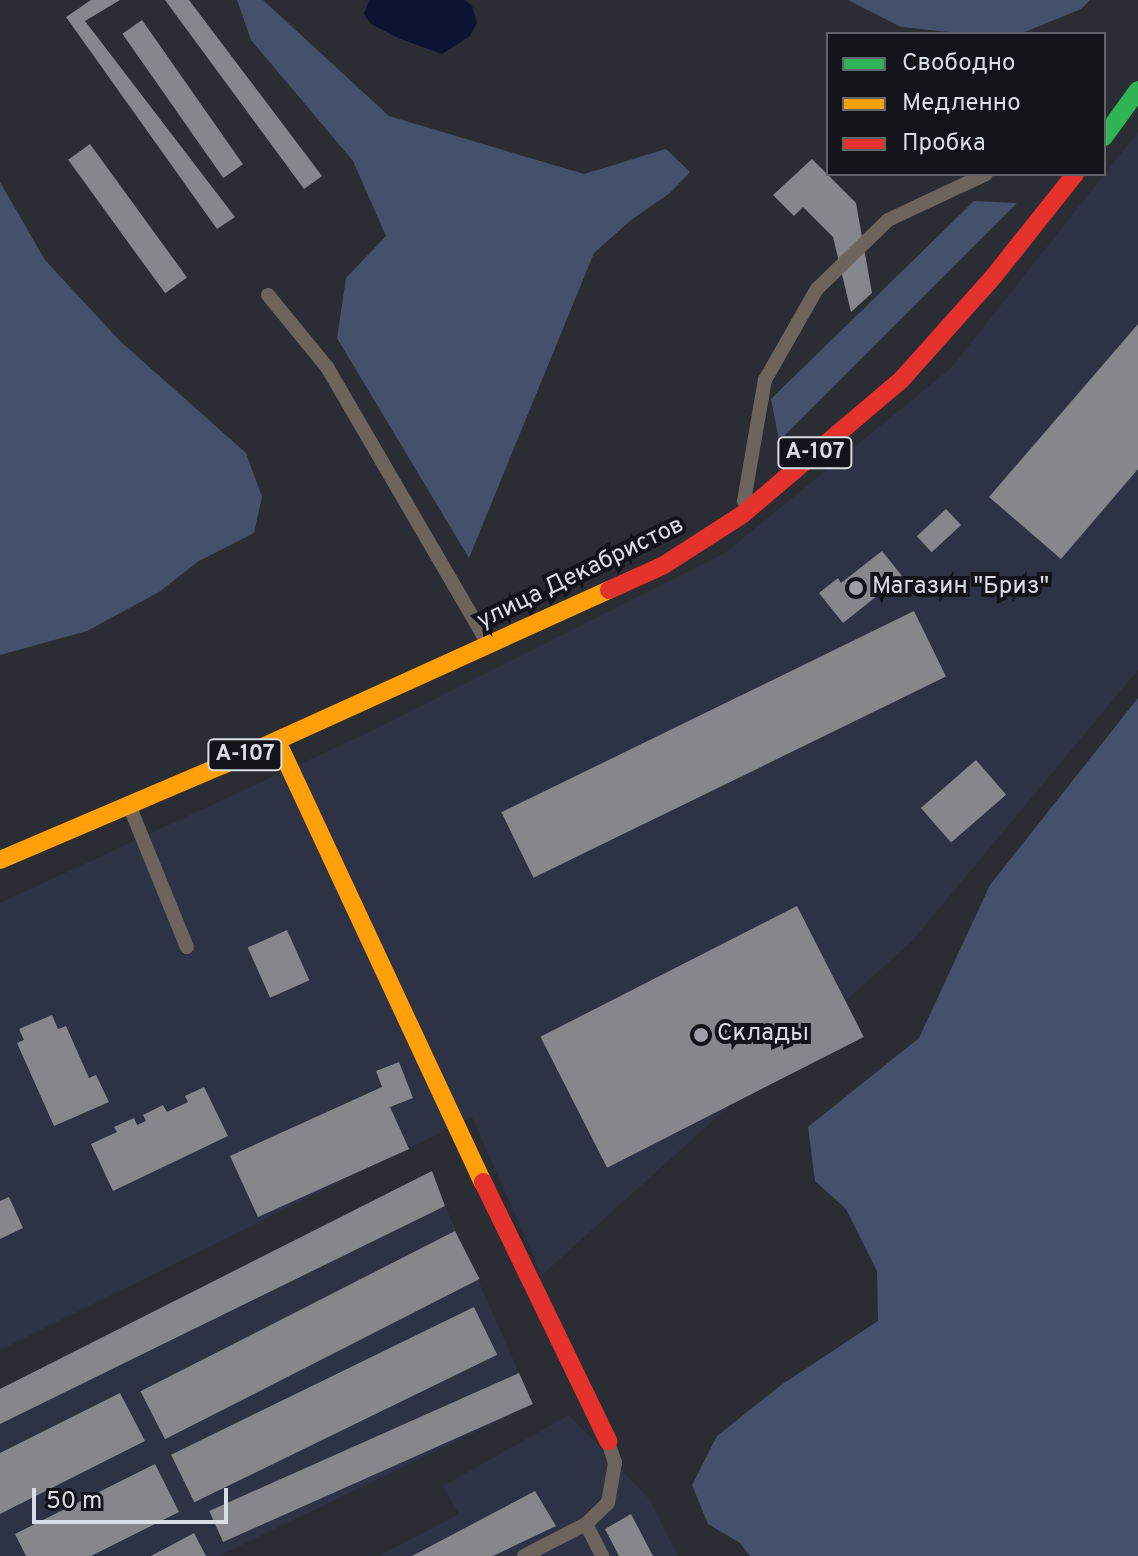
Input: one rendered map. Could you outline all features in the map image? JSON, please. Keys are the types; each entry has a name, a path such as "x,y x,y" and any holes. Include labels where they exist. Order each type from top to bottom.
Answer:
{"main road":[{"path":"1108,130 1138,90"},
{"name":"улица Декабристов","path":"0,860 489,647 664,565 743,514 902,379 994,276 1073,176"},
{"path":"277,741 608,1441"}],"lane":[{"path":"743,514 750,455 765,380 817,289 888,220 982,176"},
{"path":"268,295 327,367 489,647"},
{"path":"129,805 187,947"},
{"path":"524,1556 586,1524 608,1503 615,1463 608,1441"},
{"path":"586,1524 602,1556"}],"shaded area":[{"path":"237,0 263,0 389,116 584,174 666,149 690,172 670,193 631,220 594,253 469,558 337,338 346,278 386,236 353,161 251,40"},
{"path":"369,0 465,0 472,6 477,23 470,36 442,54 371,24 364,14"},
{"path":"848,0 1090,0 1081,9 1025,32 949,32 901,27"},
{"path":"1138,132 1138,670 912,941 542,1275 472,1117 0,1350 0,903 367,733 725,553 951,368"},
{"path":"0,182 45,260 120,341 246,453 262,497 254,533 199,561 159,592 87,631 0,655"},
{"path":"974,201 1017,203 779,441 771,399"},
{"path":"1138,698 1138,1556 750,1556 740,1543 708,1524 692,1485 717,1436 781,1385 878,1321 877,1271 846,1209 815,1181 808,1127 919,1038 990,885"},
{"path":"445,1206 533,1404 219,1556 0,1556 0,1389"},
{"path":"569,1415 650,1500 678,1556 379,1556 459,1514 443,1486"}],"building":[{"path":"91,0 120,0 85,21 235,217 217,229 66,17"},
{"path":"165,0 189,0 322,176 304,189"},
{"path":"142,20 243,164 223,178 122,34"},
{"path":"90,144 187,277 165,293 68,160"},
{"path":"812,159 856,203 872,293 851,312 833,237 803,207 794,216 773,195"},
{"path":"1138,324 1138,469 1061,559 989,497"},
{"path":"946,509 961,525 932,552 917,536"},
{"name":"Магазин \"Бриз\"","path":"882,551 902,576 843,623 819,593 838,578 841,583"},
{"path":"914,611 946,677 533,878 501,812"},
{"path":"976,760 1006,795 951,843 921,808"},
{"name":"Склады","path":"797,906 864,1037 607,1168 540,1037"},
{"path":"287,930 309,980 270,998 248,947"},
{"path":"52,1015 58,1029 66,1026 89,1078 96,1075 109,1102 54,1126 17,1043 24,1040 19,1029"},
{"path":"399,1062 413,1098 390,1107 409,1149 258,1217 230,1156 382,1087 376,1071"},
{"path":"204,1087 228,1136 113,1191 91,1144 117,1132 114,1127 134,1118 137,1125 146,1121 143,1115 163,1105 167,1112 188,1102 185,1096"},
{"path":"432,1171 445,1206 0,1424 0,1389"},
{"path":"9,1197 23,1228 0,1239 0,1201"},
{"path":"455,1231 480,1279 165,1439 140,1391"},
{"path":"474,1307 497,1355 194,1502 171,1455"},
{"path":"519,1373 533,1404 223,1542 209,1511"},
{"path":"120,1393 145,1441 0,1514 0,1453"},
{"path":"155,1464 179,1512 91,1556 26,1556 15,1534"},
{"path":"535,1491 556,1526 493,1556 412,1556"},
{"path":"631,1514 653,1556 619,1556 605,1529"},
{"path":"194,1533 206,1556 151,1556"}],"traffic: fast":[{"path":"1106,134 1138,90"}],"traffic: slow":[{"path":"0,860 223,765 609,590"},
{"path":"277,741 483,1182"}],"traffic: jam":[{"path":"609,590 664,565 743,514 902,379 994,276 1073,176"},
{"path":"483,1182 608,1441"}],"place":[{"name":"Магазин \"Бриз\"","path":"856,588"},
{"name":"Склады","path":"701,1035"}]}
